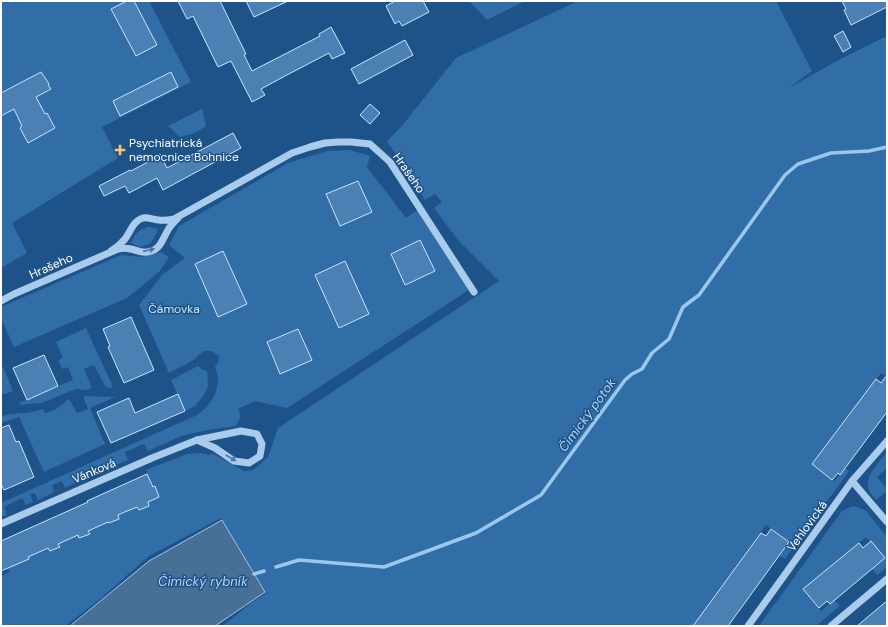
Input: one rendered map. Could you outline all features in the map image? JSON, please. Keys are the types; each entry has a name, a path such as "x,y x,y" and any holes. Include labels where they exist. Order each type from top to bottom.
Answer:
{"street":[{"name":"Hrašeho","path":"111,251 124,240 133,225 140,220 144,218 168,220 180,216 292,153 325,143 351,142 370,144 390,162 474,292"},
{"name":"Hrašeho","path":"1,302 14,294 111,251 126,248 142,252 152,251 161,244 169,228 180,216"},
{"name":"Vánková","path":"1,524 197,440 241,431 257,434 262,444 260,456 249,463 234,461 216,448 197,440"},
{"name":"Vehlovická","path":"748,626 852,480 887,441"},
{"path":"852,480 887,522"},
{"path":"831,626 887,579"}],"green space":[{"path":"1,1 127,1 111,10 136,56 157,45 134,1 149,1 191,82 102,127 118,158 12,223 27,253 1,268 1,116 14,109 22,126 20,128 28,142 55,128 47,113 45,114 36,97 51,89 41,72 1,93","holes":["171,72 178,87 120,115 113,101"]},
{"path":"469,1 525,1 487,20"},
{"path":"578,1 776,1 812,71 789,88 833,63 887,36 887,376 881,373 812,464 835,481 845,468 849,471 785,559 780,556 789,542 766,525 693,626 223,626 266,593 221,518 149,556 100,599 65,626 1,626 1,576 10,572 7,565 17,560 19,563 29,559 28,556 48,548 50,551 60,547 58,544 78,535 80,538 89,534 88,531 97,524 119,519 118,515 137,507 139,510 149,506 148,502 159,497 146,470 187,454 201,453 210,455 212,453 244,471 253,470 268,457 278,428 499,281 458,240 434,208 442,202 435,194 425,200 387,141 401,127 456,58"},
{"path":"202,109 206,126 195,133 180,137 168,126"},
{"name":"Čámovka","path":"350,150 370,156 367,167 406,218 419,209 469,290 287,408 255,401 238,409 241,416 236,426 181,436 148,451 144,444 125,452 128,460 98,473 95,465 89,468 92,475 65,488 62,481 52,485 54,492 38,500 35,493 30,494 33,502 26,505 22,498 4,507 7,515 1,517 1,503 197,415 208,406 217,388 218,381 215,367 219,357 212,351 207,350 202,352 192,361 169,373 139,305 162,275 185,258 169,245 179,226 288,163 327,151","holes":["358,181 371,212 327,195","420,241 435,271 405,285 391,255","223,251 247,304 218,316 195,264","345,261 369,314 339,328 315,275","298,329 312,360 280,374 267,343"]},
{"path":"149,227 158,229 150,244 140,247 131,243 137,232"},
{"path":"161,252 169,257 159,272 127,298 14,347 1,318 1,307 121,255 141,257"},
{"path":"86,328 113,387 109,388 105,386 94,365 84,369 92,388 85,390 76,389 41,403 20,405 19,403 73,380 68,367 62,369 58,360 63,358 56,342"},
{"path":"1,365 13,391 1,395"},
{"path":"198,366 207,371 208,387 204,395 195,406 185,411 171,380"},
{"path":"83,396 115,397 90,408 105,444 44,472 19,417 1,423 1,417 12,414 43,409 45,413 55,410 69,399 77,413 88,409"},
{"path":"887,452 887,468 877,477 887,491 876,500 870,492 868,481 872,471"},
{"path":"853,506 865,510 887,537 887,567 877,575 872,569 885,558 866,537 803,589 821,611 834,600 840,606 816,626 759,626 842,511"}],"water":[{"name":"Čimický rybník","path":"222,520 265,592 215,626 70,626 149,561"}],"building":[{"path":"127,1 134,1 157,45 136,56 111,9"},
{"path":"178,1 220,1 246,54 244,55 252,71 320,36 319,34 331,27 345,53 332,59 329,53 285,76 261,89 265,95 252,102 231,61 218,67 193,16 187,19"},
{"path":"246,1 288,1 254,17"},
{"path":"395,1 423,1 429,12 402,26 399,21 395,24 386,6"},
{"path":"842,1 887,1 887,7 851,25 844,10 846,9"},
{"path":"843,31 851,47 843,52 834,36"},
{"path":"405,40 413,55 359,84 351,69"},
{"path":"41,72 51,89 36,97 45,114 47,113 55,128 28,143 20,128 22,126 14,109 1,116 1,93"},
{"path":"171,72 178,87 120,116 113,101"},
{"path":"370,104 380,113 370,124 360,115"},
{"path":"233,133 241,148 163,190 157,178 129,193 125,186 104,196 99,186 130,170 131,171 148,162 147,160 160,154 167,168"},
{"path":"358,181 372,212 340,226 326,194"},
{"path":"420,240 435,271 405,285 391,254"},
{"path":"223,251 247,304 218,317 195,264"},
{"path":"345,261 369,314 339,328 315,275"},
{"path":"131,317 154,370 124,383 108,347 110,346 103,329"},
{"path":"298,329 312,360 280,374 267,342"},
{"path":"44,355 58,386 27,400 13,368"},
{"path":"887,375 887,412 840,475 838,473 832,480 812,464 876,379 881,383"},
{"path":"178,394 185,411 111,443 97,412 129,398 135,413"},
{"path":"9,425 16,442 19,441 34,477 4,490 1,484 1,428"},
{"path":"147,474 153,487 155,486 159,497 148,502 149,506 139,510 137,507 127,511 118,515 119,519 88,531 90,534 79,538 78,535 58,544 60,547 50,551 48,548 28,557 29,559 1,571 1,541"},
{"path":"771,529 789,542 728,626 693,626 761,533 766,536"},
{"path":"871,541 885,558 830,604 827,601 819,608 803,589 859,543 863,548"},
{"path":"887,601 887,626 857,626 882,605"}],"waterway":[{"name":"Čimický potok","path":"276,567 299,560 384,567 476,533 541,495 625,380 632,374 642,369 652,353 669,339 683,307 699,295 785,175 798,164 831,153 869,151 887,147"},
{"name":"Čimický potok","path":"254,574 264,571"}],"place":[{"name":"Psychiatrická nemocnice Bohnice","path":"120,150"}]}
